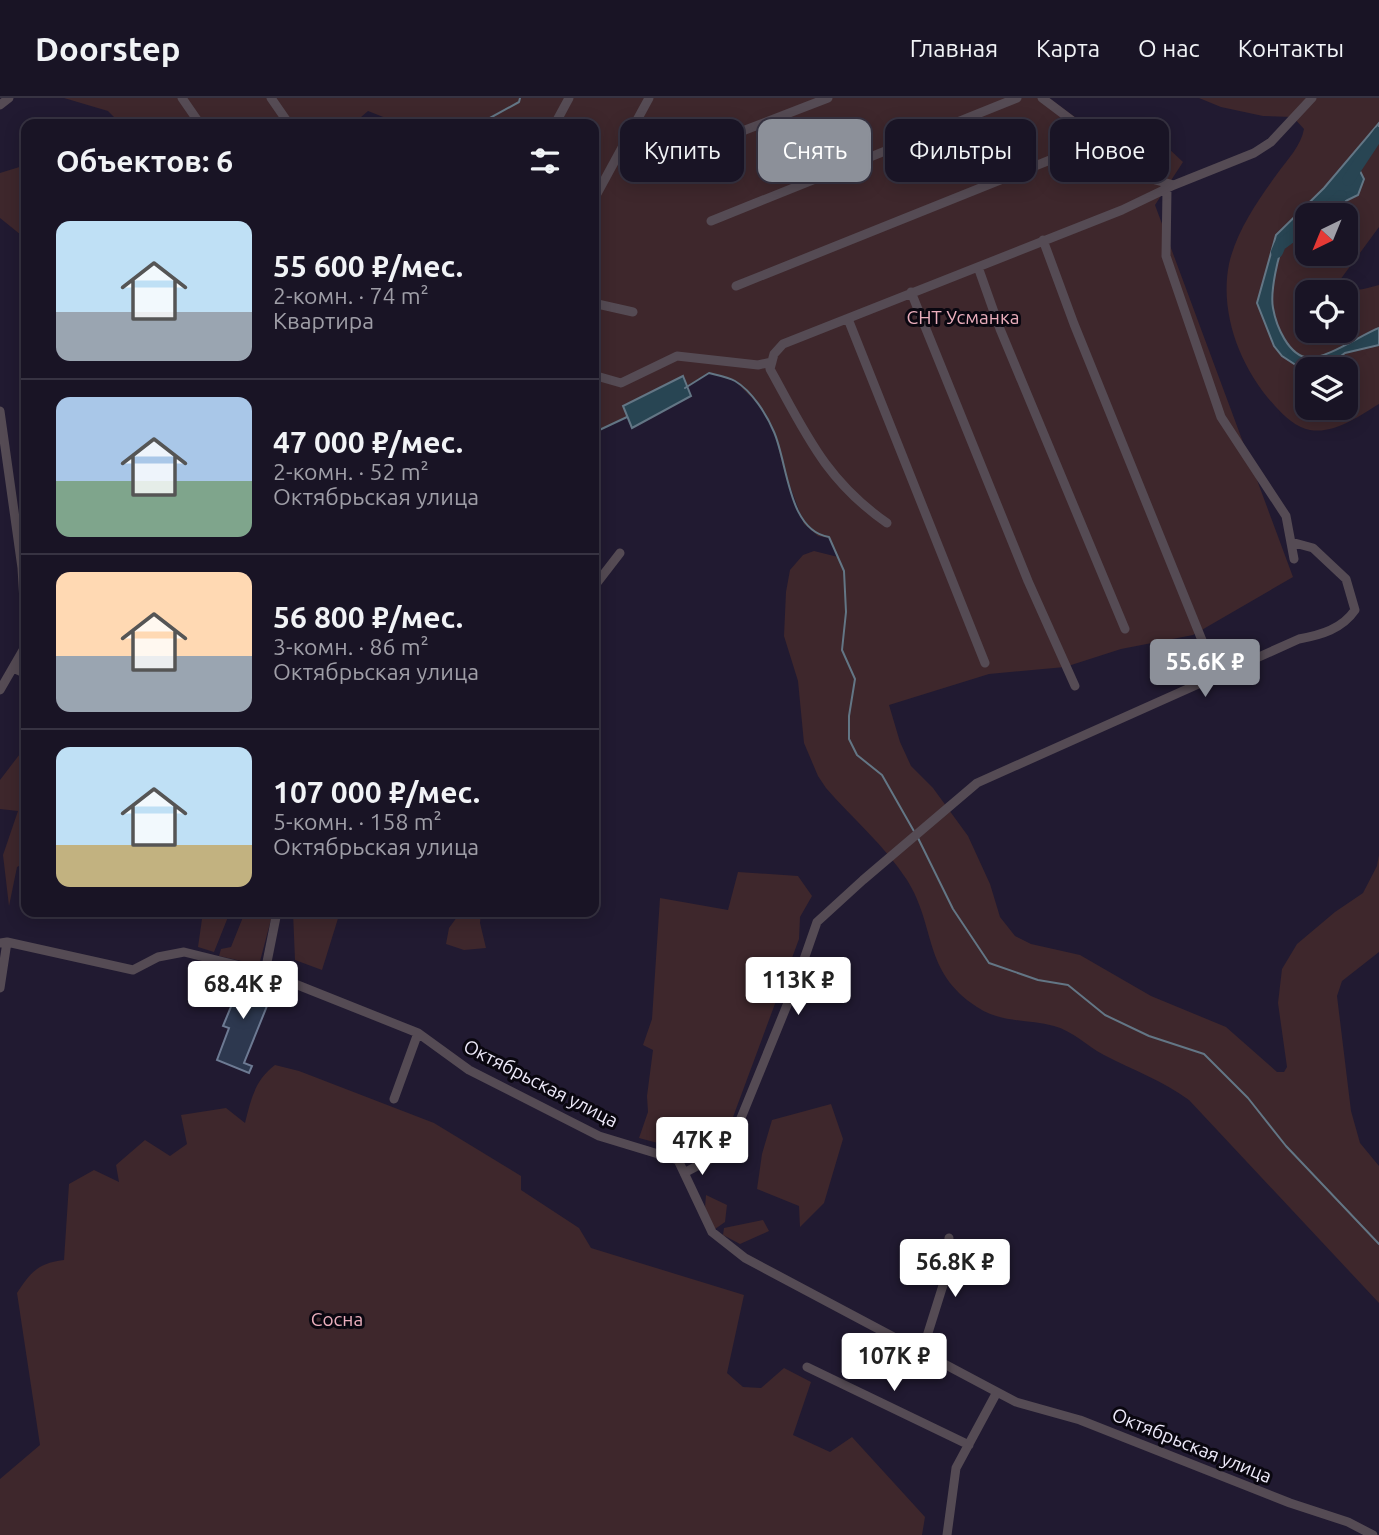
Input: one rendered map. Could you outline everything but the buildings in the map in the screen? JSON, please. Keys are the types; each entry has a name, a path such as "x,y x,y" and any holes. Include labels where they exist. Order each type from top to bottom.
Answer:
{"street":[{"path":"0,105 9,98"},
{"path":"182,98 197,119"},
{"path":"271,98 286,119"},
{"path":"558,119 569,98"},
{"path":"599,190 649,98"},
{"path":"744,130 828,98"},
{"path":"711,221 1017,98"},
{"path":"1042,98 1071,119"},
{"path":"887,523 858,503 811,446 770,369 783,344 1122,210 1168,186 1233,163 1271,142 1312,98"},
{"path":"736,286 1050,160"},
{"path":"1158,182 1168,186"},
{"path":"1168,186 1166,256 1221,417 1286,516 1294,559"},
{"path":"1043,240 1074,324 1210,660"},
{"path":"978,267 1010,354 1125,629"},
{"path":"911,292 1028,581 1075,686"},
{"path":"599,304 633,312"},
{"path":"848,319 985,663"},
{"path":"599,377 621,383 677,356 758,365 772,362"},
{"path":"0,411 21,561"},
{"path":"684,1173 730,1145 794,988 817,922 977,783 1299,639 1323,635 1349,619 1355,610 1346,579 1313,548 1291,542"},
{"path":"599,580 620,553"},
{"path":"0,690 21,654"},
{"path":"13,668 21,672"},
{"path":"265,972 276,917"},
{"name":"Октябрьская улица","path":"0,988 4,943 133,970 158,957 184,952 265,972 418,1033 469,1070 599,1136 678,1160 712,1232 745,1258 1016,1402 1080,1420 1290,1503 1348,1522 1373,1535"},
{"path":"394,1099 418,1033"},
{"path":"922,1352 944,1282 949,1238"},
{"path":"807,1367 969,1445"},
{"path":"947,1535 956,1468 997,1392"}],"green space":[{"name":"СНТ Усманка","path":"64,98 1049,98 1078,119 1050,119 1050,182 1169,182 1169,149 1183,162 1155,205 1293,577 1193,635 1121,649 1065,667 989,674 889,705 900,742 911,766 933,788 968,836 990,884 1000,917 1015,936 1031,944 1080,955 1151,996 1226,1027 1277,1072 1284,1072 1287,1067 1278,1003 1282,969 1297,944 1363,893 1377,866 1379,855 1379,952 1342,981 1337,996 1351,1111 1360,1143 1379,1166 1379,1303 1189,1100 1158,1081 1104,1055 1061,1028 986,1012 959,993 947,979 907,880 879,844 826,788 804,743 798,681 784,636 790,570 803,555 814,551 838,557 829,538 818,536 804,524 783,467 775,434 761,407 735,381 709,373 672,395 599,430 599,119 388,119 368,111 359,119 116,119 108,111"},
{"path":"1199,98 1379,98 1379,227 1358,256 1358,203 1295,203 1295,266 1350,266 1340,280 1295,280 1295,343 1358,343 1358,289 1379,285 1379,404 1358,417 1358,357 1295,357 1295,420 1353,420 1319,431 1300,427 1275,406 1243,358 1230,321 1227,283 1232,252 1255,205 1297,147 1304,129 1293,117 1263,116 1221,107"},
{"path":"21,167 21,235 0,218 0,173"},
{"path":"21,753 21,865 17,867 9,906 3,855 18,811 0,809 0,780"},
{"path":"738,872 798,876 812,896 800,917 799,939 723,1144 691,1162 684,1150 639,1138 648,1112 647,1096 653,1050 643,1045 652,1019 660,898 728,910"},
{"path":"202,917 228,917 214,952 198,947"},
{"path":"243,917 272,917 259,965 219,956 221,949 231,947"},
{"path":"293,917 338,917 322,970 295,960"},
{"path":"457,917 481,917 486,948 464,950 446,944 449,928"},
{"name":"Сосна","path":"275,1065 299,1071 434,1123 521,1176 521,1190 579,1228 591,1248 744,1295 727,1373 743,1387 761,1388 784,1368 811,1382 793,1435 830,1452 852,1437 925,1517 922,1535 0,1535 0,1479 40,1445 17,1293 41,1266 64,1260 69,1184 94,1170 119,1182 116,1165 145,1140 170,1156 187,1144 181,1115 226,1108 245,1123 258,1084"},
{"path":"831,1104 843,1139 824,1203 800,1227 799,1206 757,1189 762,1154 772,1120"},
{"path":"706,1195 727,1205 725,1222 715,1229 705,1208"},
{"path":"763,1220 769,1231 740,1244 723,1235 724,1228"}],"water":[{"path":"1379,123 1379,134 1357,165 1364,179 1358,195 1342,203 1309,203"},
{"path":"1295,216 1295,231 1286,239 1280,253 1272,301 1284,339 1295,352 1306,357 1295,357 1295,364 1282,356 1274,346 1257,303 1276,235"},
{"path":"1379,328 1379,345 1345,353 1340,357 1317,357 1349,343 1358,343 1358,338"},
{"path":"683,376 691,396 632,428 623,406"}],"waterway":[{"path":"488,119 519,102 520,98"},
{"path":"1348,180 1379,133"},
{"path":"1333,203 1341,196"},
{"path":"1277,252 1280,245 1295,234"},
{"path":"685,388 709,373 732,380 753,397 774,432 797,510 815,532 829,537 844,571 846,612 842,650 855,679 849,716 849,739 857,755 882,775 915,833"},
{"path":"599,430 627,417"},
{"path":"918,838 953,909 989,963 1038,980 1068,985 1105,1015 1149,1036 1204,1054 1248,1098 1286,1146 1379,1244"}]}
